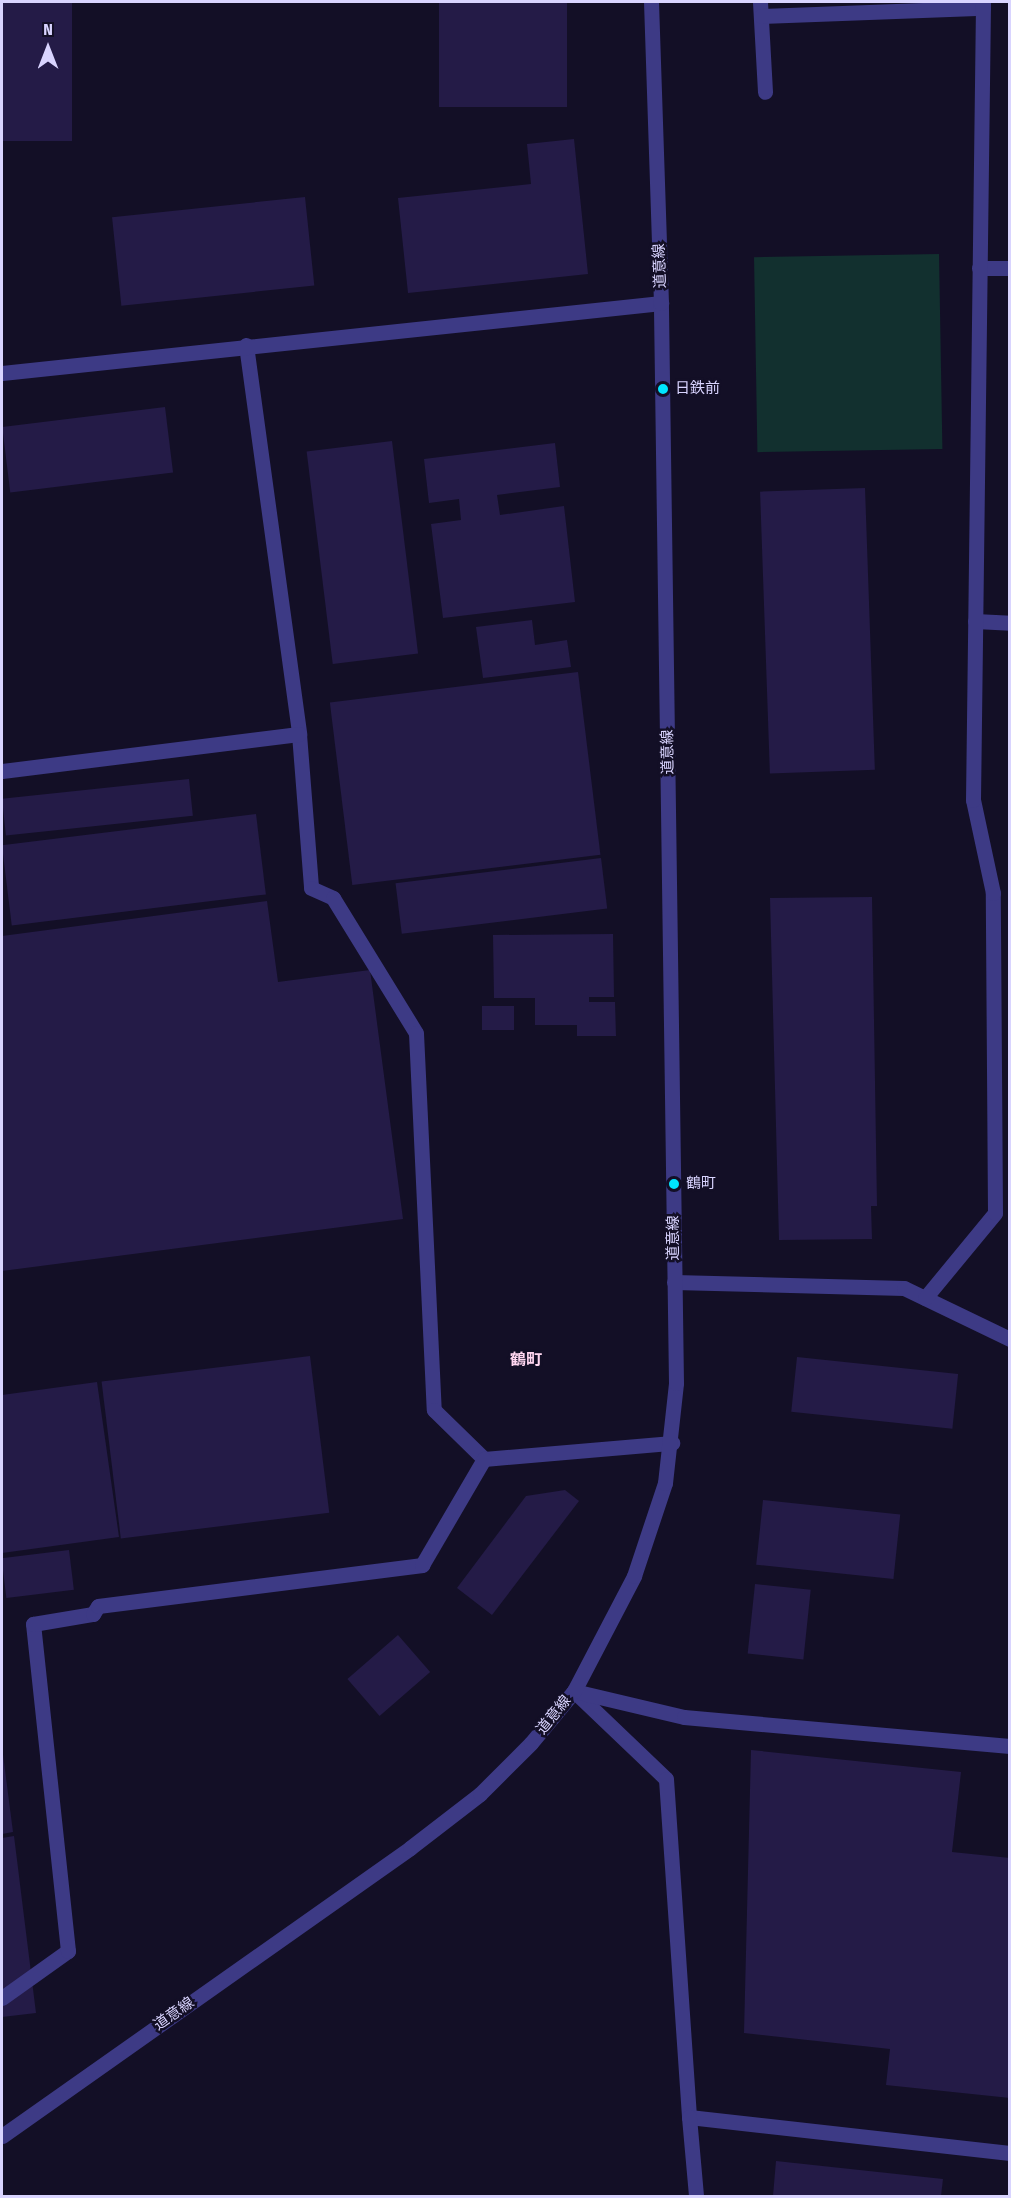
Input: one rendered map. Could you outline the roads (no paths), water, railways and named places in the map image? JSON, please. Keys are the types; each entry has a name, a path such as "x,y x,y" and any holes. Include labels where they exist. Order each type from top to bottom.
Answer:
{"street":[{"name":"道意線","path":"2,2136 410,1848 480,1794 531,1743 574,1690 634,1576 665,1483 672,1443 676,1383 662,303 651,2"},
{"path":"765,92 761,9 983,5 973,800 993,893 995,1213 925,1298"},
{"path":"979,268 1010,268"},
{"path":"2,373 246,345 384,336 662,303"},
{"path":"246,345 299,734 311,888 333,898 416,1033 434,1410 484,1459 672,1443"},
{"path":"975,621 1010,623"},
{"path":"2,771 299,734"},
{"path":"674,1282 904,1288 1010,1339"},
{"path":"2,1998 68,1951 33,1624 93,1614 98,1606 422,1565 484,1459"},
{"path":"574,1690 684,1717 1010,1746"},
{"path":"574,1690 666,1779 696,2196"},
{"path":"689,2117 1010,2153"}],"place":[{"name":"日鉄前","path":"663,389"},
{"name":"鶴町","path":"674,1184"}],"district":[{"name":"鶴町","path":"526,1360"}]}
